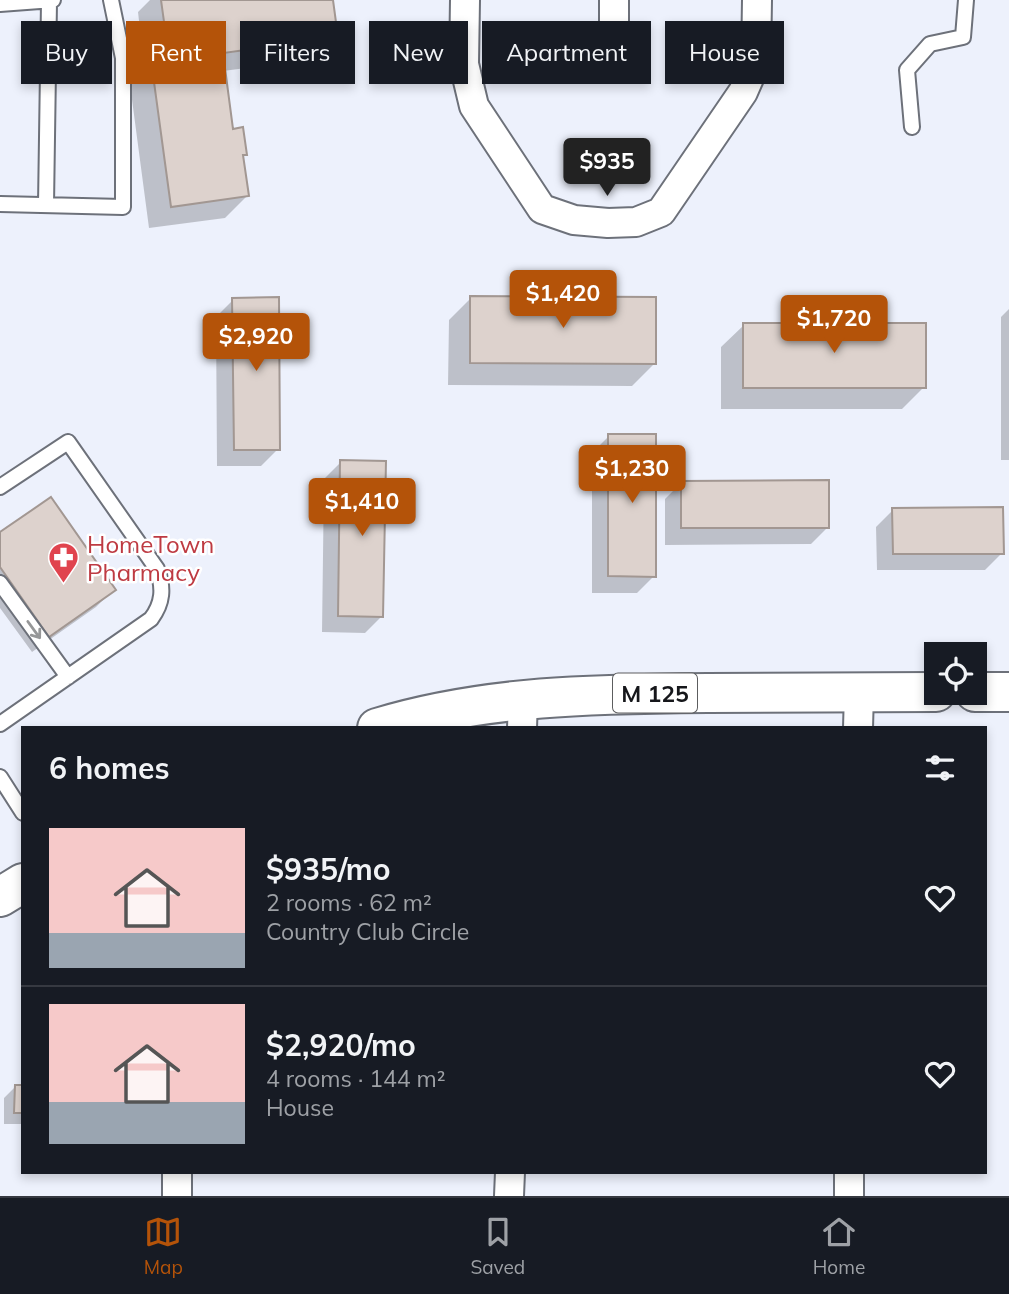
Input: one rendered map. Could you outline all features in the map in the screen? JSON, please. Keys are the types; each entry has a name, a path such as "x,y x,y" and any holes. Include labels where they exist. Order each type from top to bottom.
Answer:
{"main road":[{"path":"987,692 1009,692"},
{"name":"M 125","path":"385,726 442,712 522,713 604,694 858,710 924,695"},
{"path":"0,897 21,884"}],"street":[{"path":"465,0 464,64 474,106 542,209 574,220 608,223 636,222 661,212 736,103 756,62 757,0"},
{"path":"614,0 614,21"},
{"path":"177,1174 177,1196"},
{"path":"509,1196 510,1174"},
{"path":"849,1174 849,1196"}],"lane":[{"path":"0,204 123,207 123,58 111,0"},
{"path":"912,127 907,70 930,44 963,37 966,0"},
{"path":"0,4 51,1 46,205"},
{"path":"0,487 68,442 157,569 163,584 159,608 151,619 0,724"},
{"path":"0,583 68,677"},
{"path":"0,777 21,810"}],"building":[{"path":"161,0 333,0 336,21 240,21 240,51 226,53 226,21 164,21"},
{"path":"226,76 233,129 243,127 247,155 243,155 249,196 171,207 154,84 226,84"},
{"path":"470,296 656,297 656,364 470,363"},
{"path":"279,297 280,450 234,450 232,298"},
{"path":"743,323 926,323 926,388 743,388"},
{"path":"608,434 656,434 656,577 608,576"},
{"path":"340,460 386,461 383,617 338,616"},
{"path":"829,480 829,528 681,528 681,481"},
{"path":"51,497 116,590 49,637 0,567 0,532"},
{"path":"1003,507 1004,554 893,554 892,508"},
{"path":"15,1085 21,1085 21,1113 14,1113"}],"place":[{"name":"HomeTown Pharmacy","path":"64,585"}]}
